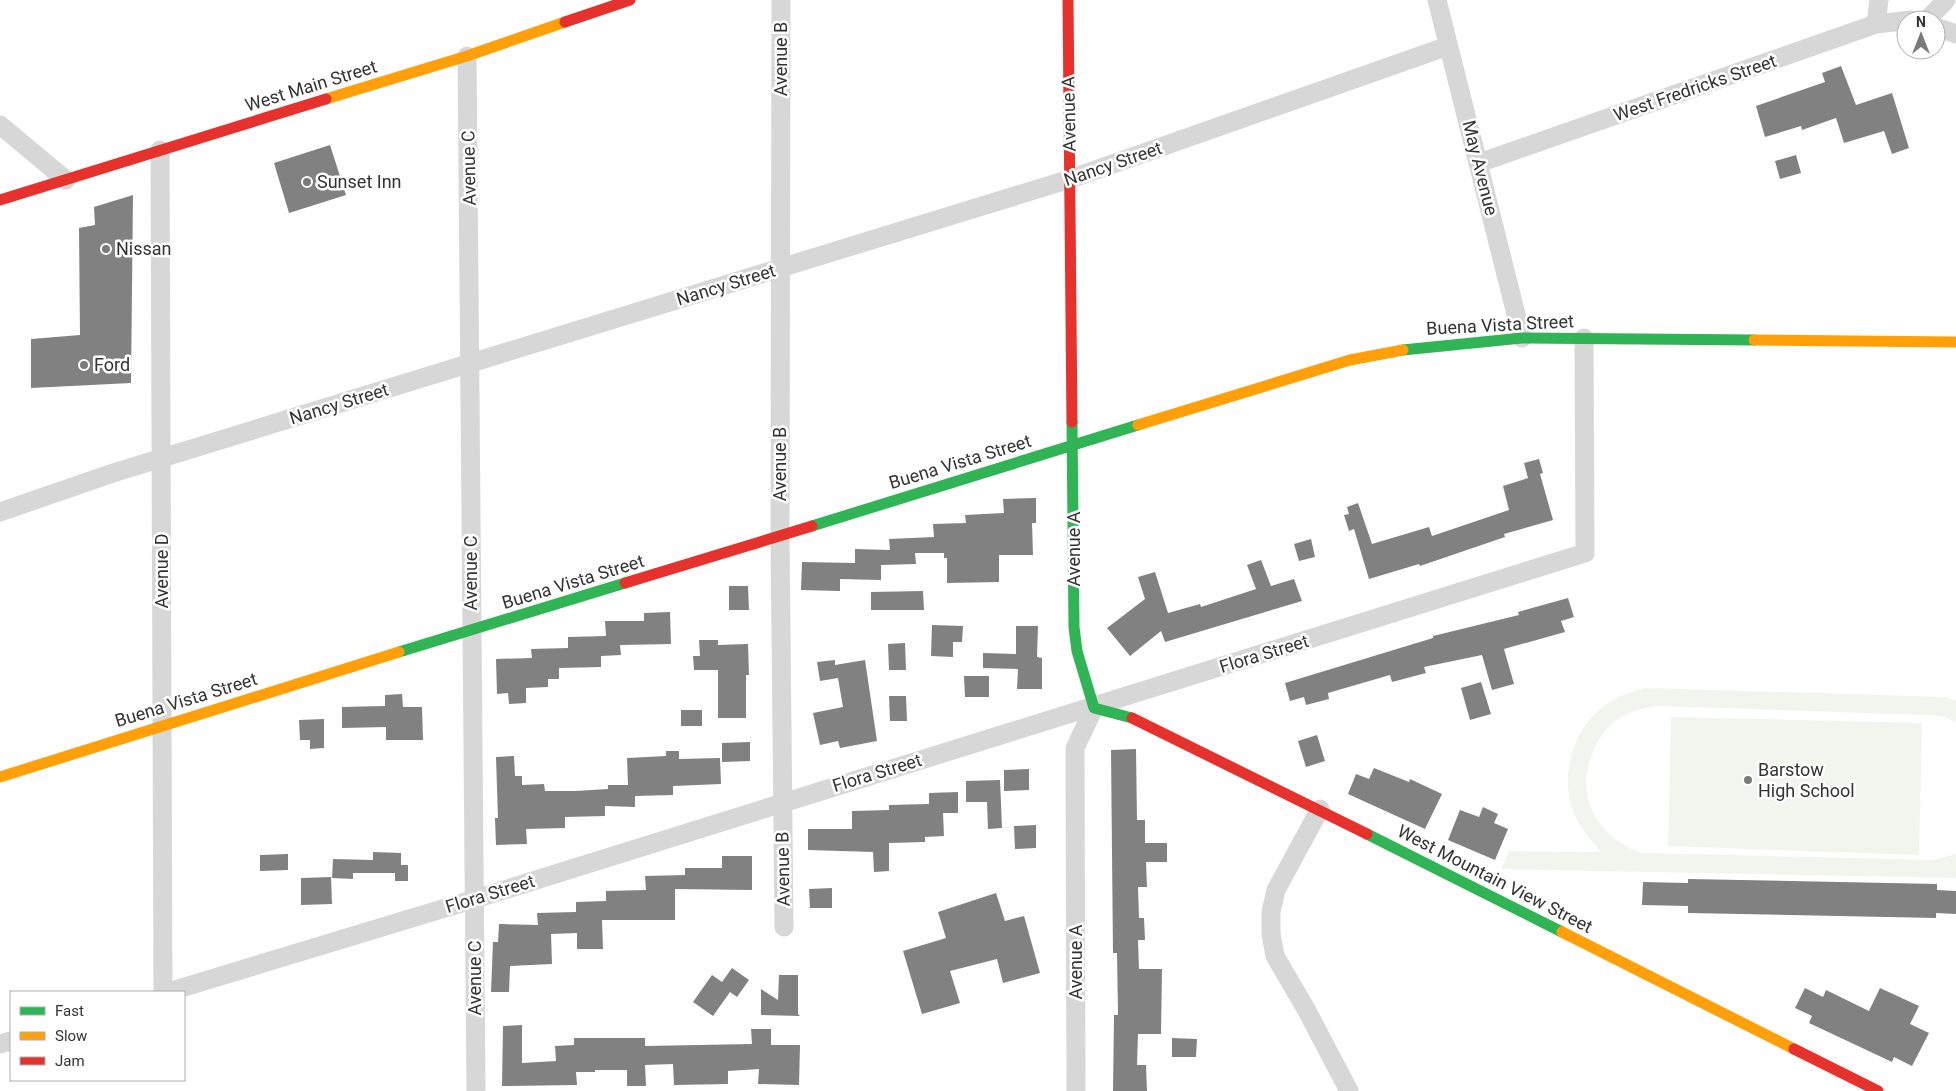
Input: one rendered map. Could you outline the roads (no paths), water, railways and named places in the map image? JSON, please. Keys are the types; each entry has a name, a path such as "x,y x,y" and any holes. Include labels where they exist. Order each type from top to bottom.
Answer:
{"street":[{"name":"West Main Street","path":"0,200 467,56 630,0"},
{"name":"Avenue B","path":"781,0 780,536 784,928"},
{"name":"Avenue A","path":"1068,0 1074,627 1077,651 1094,708 1075,748 1076,1091"},
{"name":"May Avenue","path":"1436,0 1522,338"},
{"path":"1876,24 1879,0"},
{"path":"1936,10 1946,0"},
{"name":"West Fredricks Street","path":"1479,163 1876,24 1896,22"},
{"name":"Nancy Street","path":"0,512 45,494 1070,179 1448,46"},
{"name":"Avenue C","path":"467,56 476,1091"},
{"path":"0,125 66,180"},
{"name":"Avenue D","path":"160,150 163,991"},
{"name":"Buena Vista Street","path":"0,777 163,725 1350,360 1398,350 1462,341 1522,338 1956,342"},
{"name":"Flora Street","path":"171,991 475,899 782,802 1094,708 1585,553 1584,338"},
{"name":"West Mountain View Street","path":"1094,708 1140,720 1878,1091"},
{"path":"1320,809 1276,890 1271,912 1271,934 1274,956 1306,1009 1349,1091"}],"place":[{"name":"Sunset Inn","path":"307,182"},
{"name":"Nissan","path":"106,249"},
{"name":"Ford","path":"84,365"},
{"name":"Barstow High School","path":"1748,780"}]}
